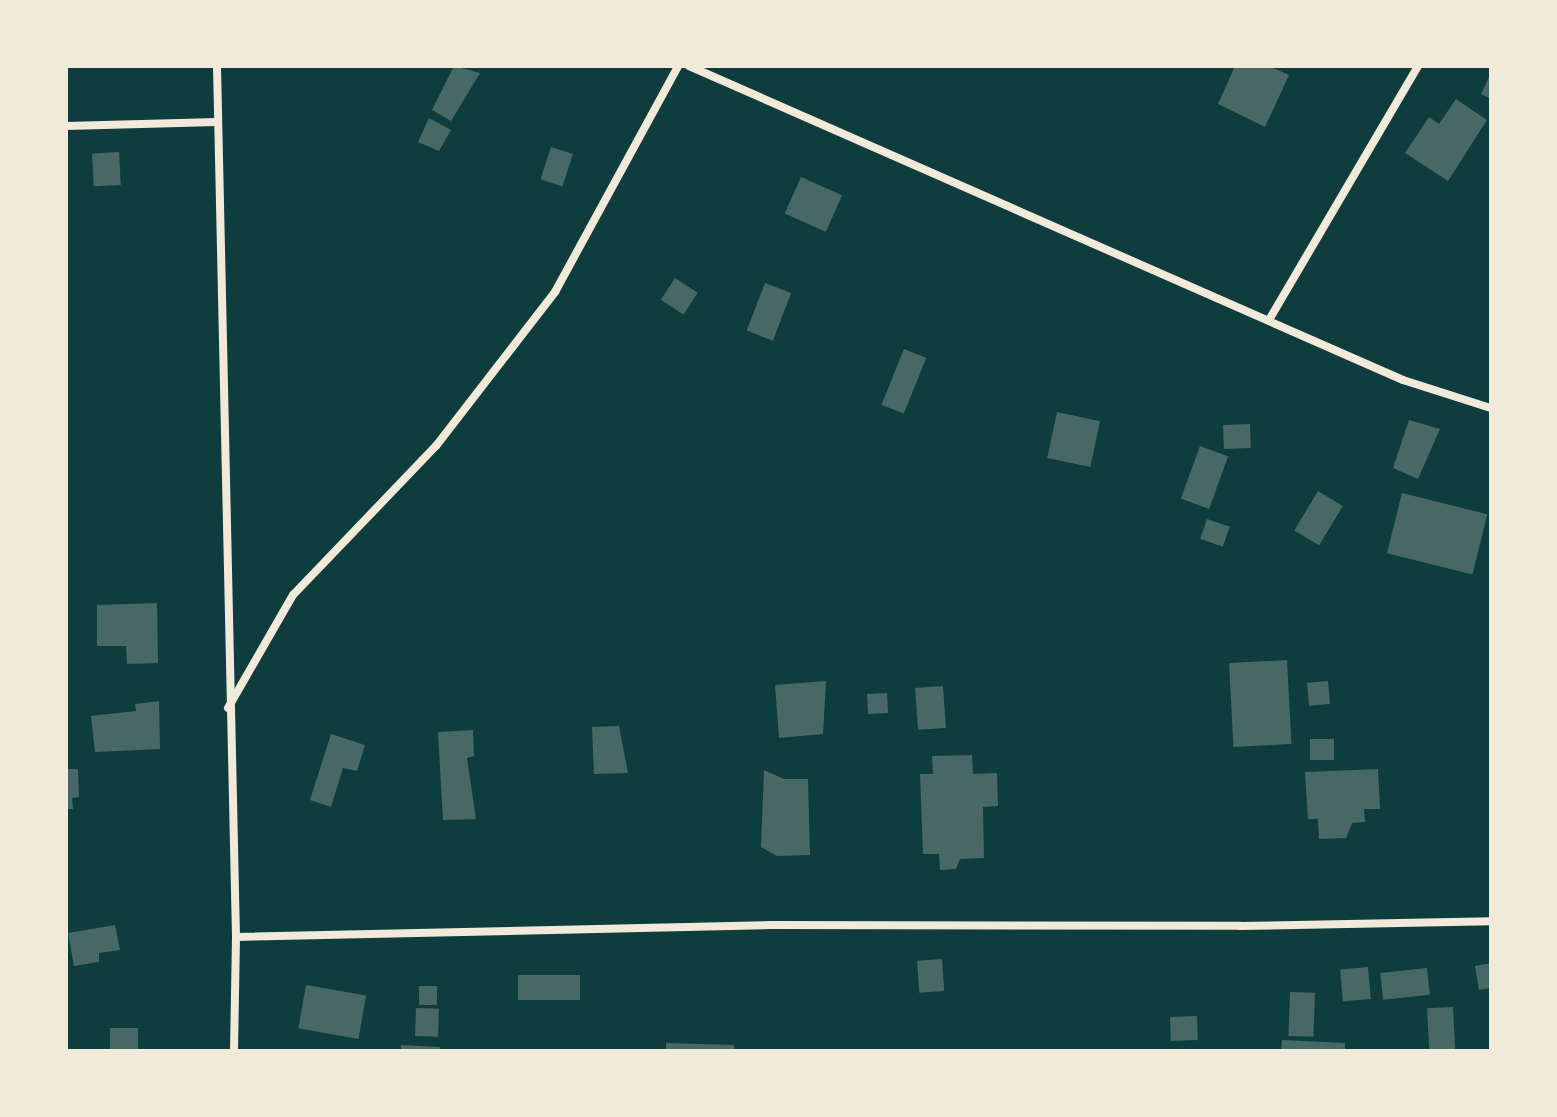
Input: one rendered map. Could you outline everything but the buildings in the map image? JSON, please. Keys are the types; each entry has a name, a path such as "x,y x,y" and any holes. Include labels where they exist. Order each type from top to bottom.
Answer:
{"street":[{"path":"217,66 227,709 236,937 234,1051"},
{"path":"227,709 293,595 436,446 555,292 678,66"},
{"path":"689,66 1403,380 1491,408"},
{"path":"1269,320 1418,66"},
{"path":"66,126 217,122"},
{"path":"236,937 786,925 1240,926 1491,921"}]}
